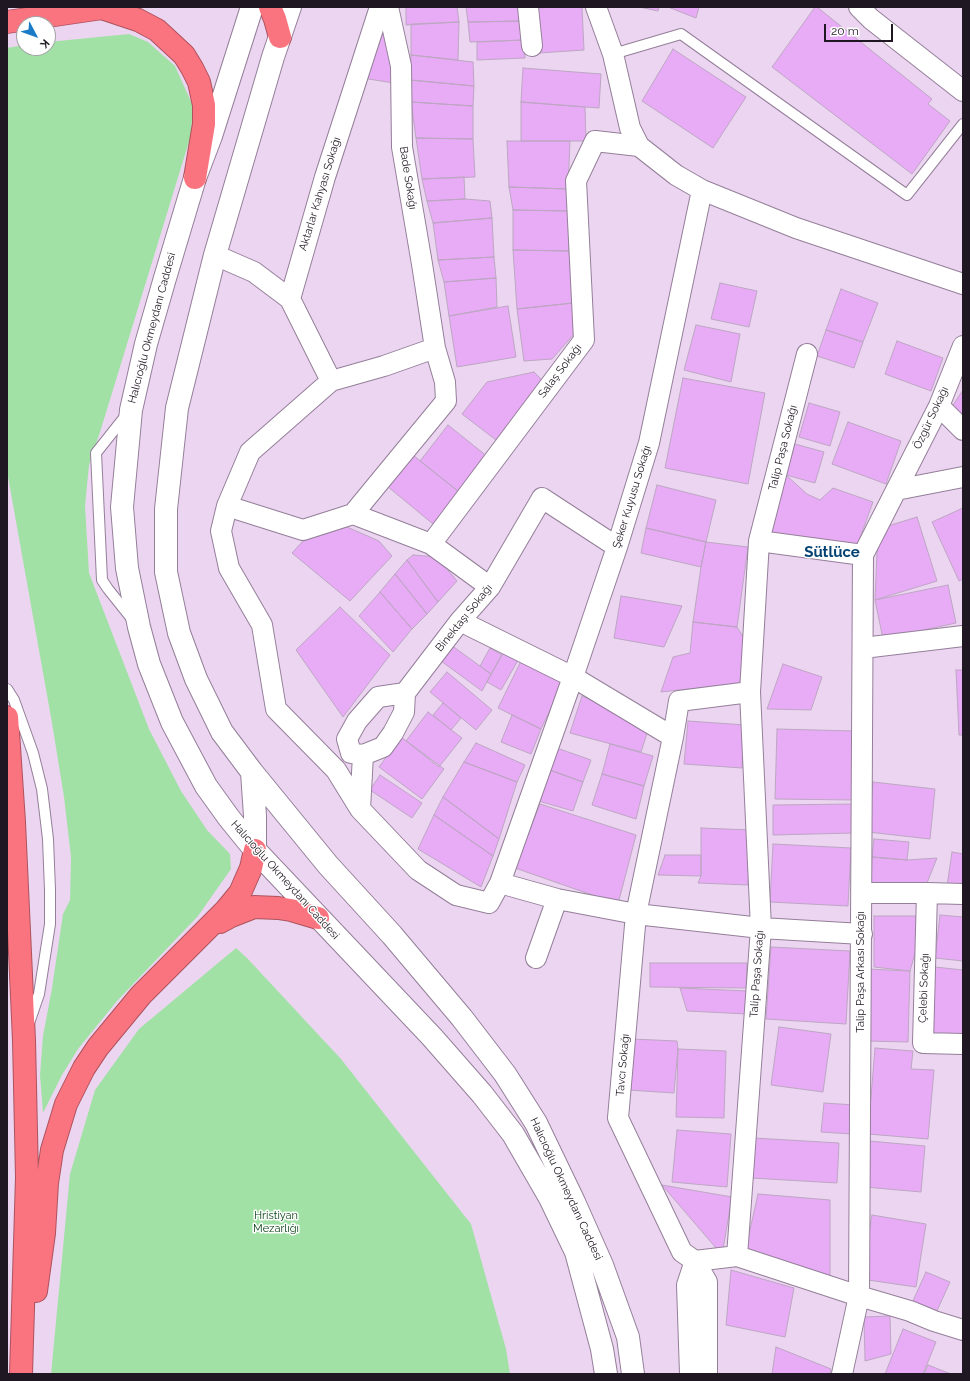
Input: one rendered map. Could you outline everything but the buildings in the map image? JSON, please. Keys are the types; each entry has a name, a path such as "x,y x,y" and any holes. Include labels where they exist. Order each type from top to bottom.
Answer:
{"highway":[{"path":"270,7 280,37"},
{"path":"7,22 106,8 138,20 157,30 184,55 199,82 204,105 204,124 195,178"},
{"path":"7,717 14,822 24,1040 27,1177 22,1370"},
{"path":"22,1370 28,1341 44,1233 47,1183 52,1150 66,1104 84,1068 98,1046 141,995 226,910 240,893 251,868 255,850"},
{"path":"202,933 231,916 254,907 291,910 318,918"}],"main road":[{"name":"Halıcıoğlu Okmeydanı Caddesi","path":"252,7 211,136 195,178 146,344 131,410 122,507 127,568 139,627 149,664 172,722 206,786 228,818 255,850 318,918 432,1037 482,1094 512,1134 550,1198 576,1252 602,1349 606,1374"},
{"name":"Halıcıoğlu Okmeydanı Caddesi","path":"290,7 239,170 215,255 177,408 166,509 166,572 179,633 196,679 222,732 252,772 328,865 392,934 462,1018 505,1074 529,1111 558,1168 602,1265 628,1337 633,1374"},
{"path":"252,772 255,816 255,850"}],"street":[{"name":"Aktarlar Kahyası Sokağı","path":"290,299 324,177 380,7"},
{"name":"Bade Sokağı","path":"353,514 446,401 445,382 435,348 402,147 401,66 388,7"},
{"path":"528,7 532,46"},
{"path":"596,7 613,54 630,128 639,146 676,175 702,190 796,228 963,284"},
{"path":"859,7 871,19 963,91"},
{"name":"Salaş Sokağı","path":"430,544 584,340 576,181 595,141 639,146"},
{"name":"Şeker Kuyusu Sokağı","path":"360,809 418,870 456,895 489,903 500,883 618,547 649,443 702,190"},
{"path":"215,255 254,272 290,299 331,381"},
{"name":"Özgür Sokağı","path":"896,490 939,406 963,346"},
{"path":"360,809 336,770 276,709 262,625 229,568 221,531 227,506 250,452 331,381 384,366 435,348"},
{"name":"Talip Paşa Sokağı","path":"737,1256 761,928 750,692 760,541 807,354"},
{"path":"939,406 963,430"},
{"path":"896,490 963,477"},
{"name":"Talip Paşa Arkası Sokağı","path":"842,1374 859,1296 863,554 896,490"},
{"name":"Binektaşı Sokağı","path":"405,693 460,621 490,587 542,498 618,547"},
{"path":"227,506 303,530 353,514 430,544 490,587"},
{"path":"760,541 863,554"},
{"path":"460,621 573,677 673,737"},
{"path":"863,648 963,636"},
{"name":"Tavcı Sokağı","path":"707,1374 708,1282 695,1261 682,1252 618,1118 636,914 673,737 679,701 750,692"},
{"path":"405,693 404,712 393,733 383,747 363,756 351,753 347,739 357,721 378,697 405,693"},
{"path":"360,809 363,756"},
{"path":"500,883 557,899 636,914 761,928 862,934"},
{"path":"862,892 871,894 963,894"},
{"name":"Çelebi Sokağı","path":"927,893 923,1043 963,1044"},
{"path":"536,958 557,899"},
{"path":"690,1374 687,1285 695,1261 737,1256 910,1311 934,1322 961,1325"}],"lane":[{"path":"613,54 681,34 907,195 963,124"},
{"path":"131,410 96,452 102,580 139,627"},
{"path":"7,689 14,700 33,753 42,789 48,839 50,924 39,994 24,1040"}],"green space":[{"path":"129,34 148,42 175,66 193,106 191,135 89,465 85,506 89,573 149,729 181,791 207,830 230,854 231,869 198,916 117,1001 78,1049 62,1075 43,1113 40,1075 43,1036 63,914 70,900 71,857 64,797 52,723 7,471 7,48 16,46 16,56 56,56 56,41"},
{"name":"Hristiyan Mezarlığı","path":"236,948 341,1059 471,1224 506,1349 510,1374 51,1374 70,1174 95,1090 139,1029"}],"district":[{"name":"Sütlüce","path":"832,552"}]}
